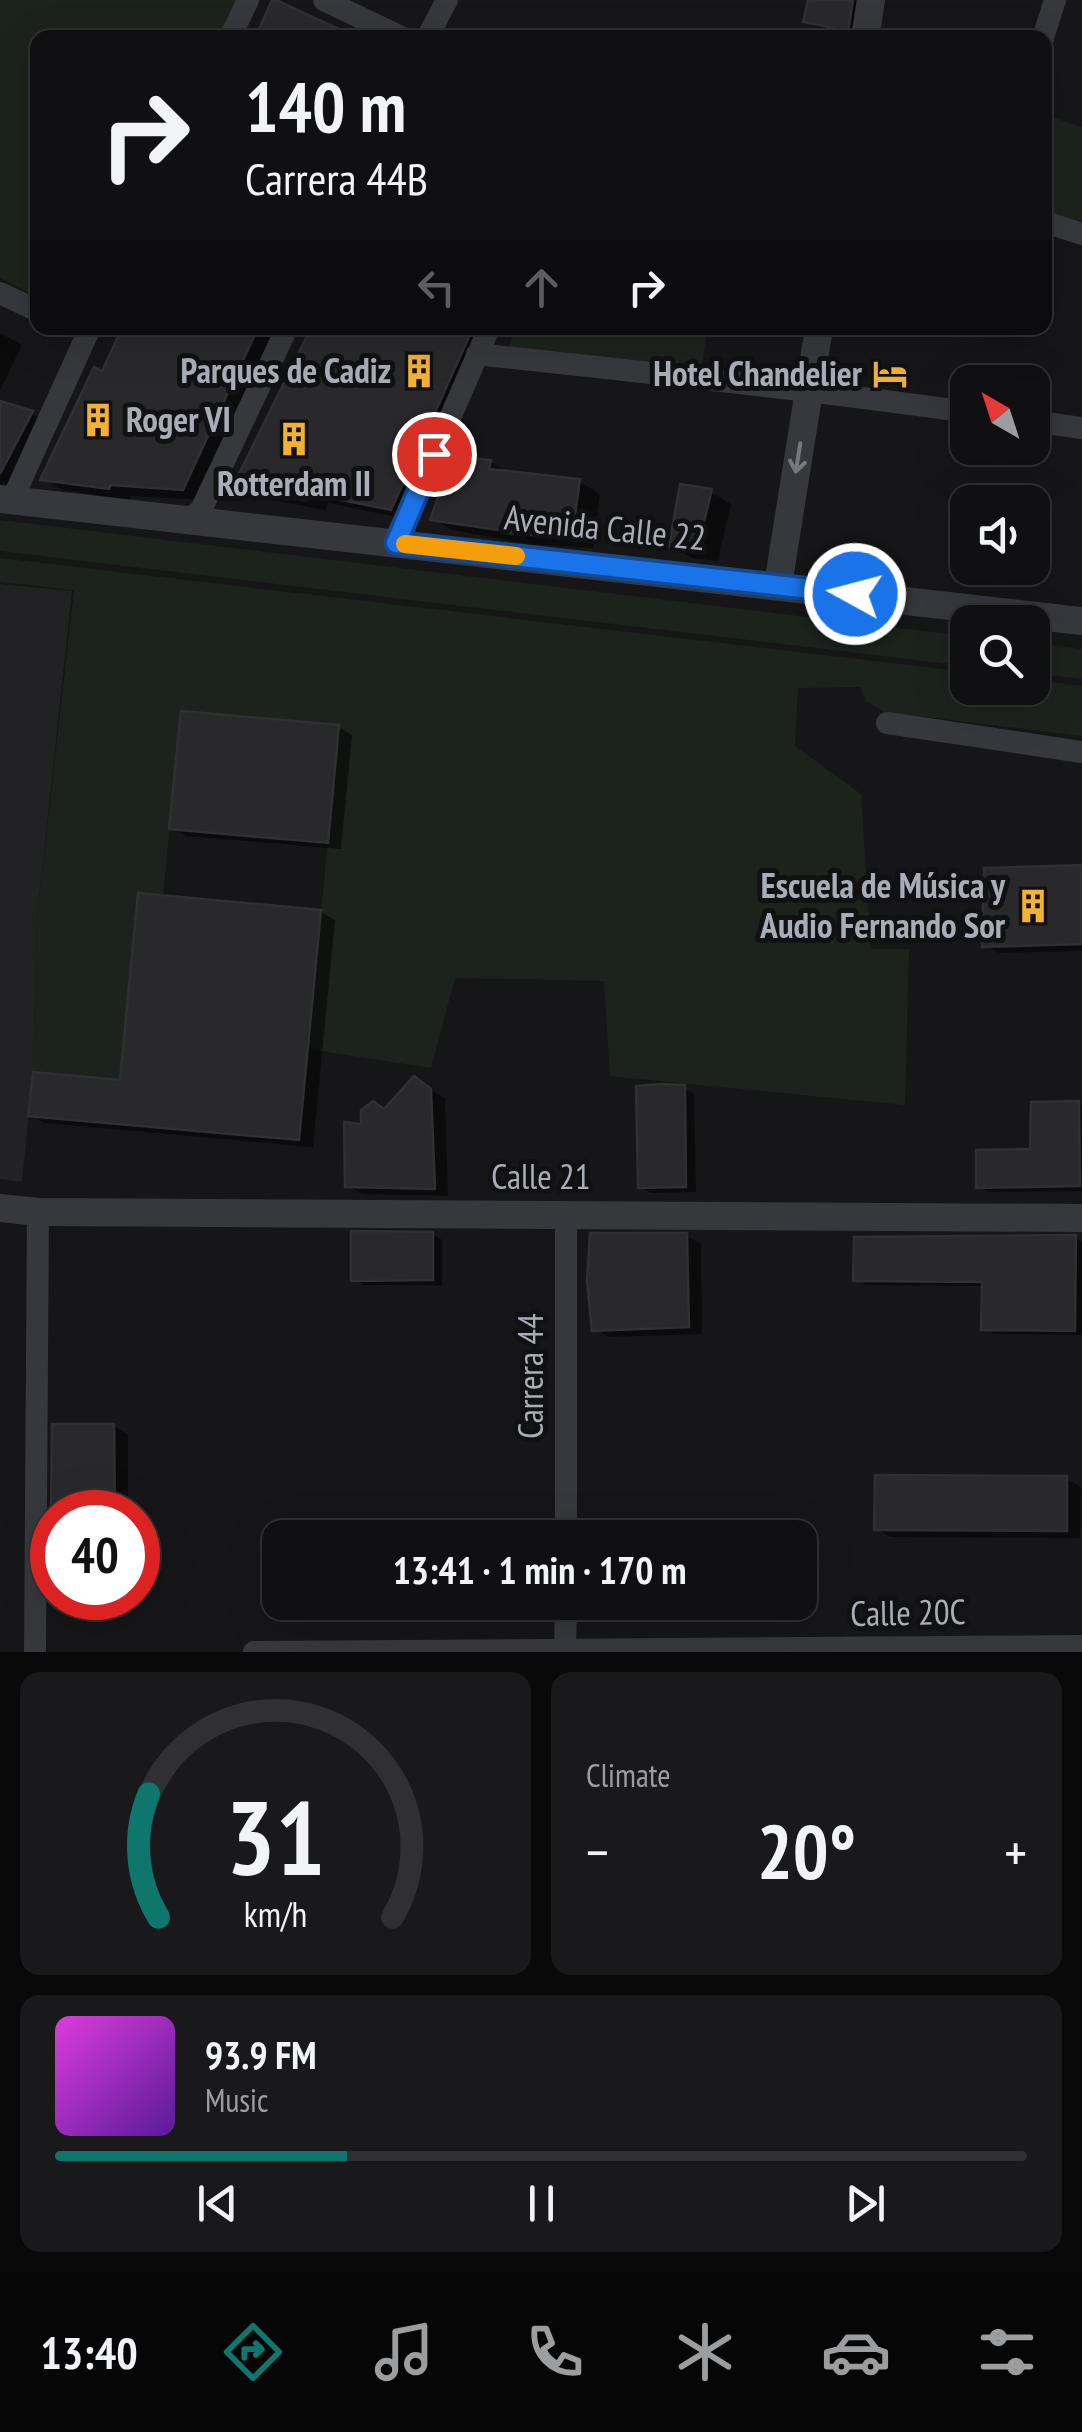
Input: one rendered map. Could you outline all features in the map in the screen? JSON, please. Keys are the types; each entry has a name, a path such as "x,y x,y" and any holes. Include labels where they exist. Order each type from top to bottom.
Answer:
{"street":[{"path":"234,30 248,0"},
{"path":"324,0 386,30"},
{"path":"431,30 447,0"},
{"path":"867,30 872,0"},
{"path":"1046,30 1056,0"},
{"path":"1052,224 1082,234"},
{"path":"0,293 30,307"},
{"path":"6,499 81,335"},
{"path":"188,520 200,510 283,335"},
{"path":"396,543 486,335"},
{"path":"778,585 818,335"},
{"path":"477,354 950,410"},
{"path":"1050,424 1082,428"},
{"name":"Avenida Calle 22","path":"6,499 1082,620"},
{"path":"888,723 1082,752"},
{"name":"Calle 21","path":"0,1208 38,1212 1082,1218"},
{"path":"35,1652 38,1212"},
{"name":"Carrera 44","path":"566,1215 566,1520"},
{"path":"566,1620 566,1652"},
{"name":"Calle 20C","path":"254,1652 1082,1646"}],"shaded area":[{"path":"0,0 238,0 223,30 30,30 30,293 0,278"},
{"path":"1052,117 1082,127 1082,223 1052,216"},
{"path":"513,335 707,335 701,371 509,347"},
{"path":"0,520 950,634 950,664 0,551"},
{"path":"0,558 950,670 950,705 1050,705 1050,682 1082,686 1082,736 884,712 866,701 860,687 798,688 795,746 861,794 871,949 909,949 905,1105 610,1076 604,981 455,978 431,1068 308,1049 339,725 181,711 163,896 138,894 120,1080 33,1072 37,918 74,590 0,582"},
{"path":"0,584 72,591 37,918 33,1072 22,1182 0,1179"},
{"path":"1050,645 1082,649 1082,679 1050,675"}],"building":[{"path":"272,0 276,0 341,30 259,30"},
{"path":"808,0 853,0 848,30 803,22"},
{"path":"119,335 255,335 183,490 111,485 109,489 40,480 94,367 102,371"},
{"path":"308,335 470,335 391,510 307,493 304,500 233,486"},
{"path":"0,401 33,411 0,474"},
{"path":"452,456 491,460 489,469 580,479 572,538 504,533 430,520"},
{"path":"680,484 712,489 697,551 669,547"},
{"path":"181,711 339,725 328,843 169,829"},
{"name":"Escuela de Música y Audio Fernando Sor","path":"1082,865 1082,944 982,947 984,868"},
{"path":"138,893 321,910 299,1140 28,1116 33,1072 120,1080"},
{"path":"414,1076 431,1089 435,1189 345,1187 344,1122 361,1124 361,1110 373,1101 384,1109"},
{"path":"685,1085 686,1187 638,1188 636,1086"},
{"path":"1079,1101 1080,1186 976,1188 976,1150 1030,1149 1031,1102"},
{"path":"351,1231 433,1232 433,1280 351,1281"},
{"path":"590,1233 687,1233 689,1327 592,1331 587,1281"},
{"path":"1076,1235 1075,1331 981,1330 982,1282 853,1281 854,1237"},
{"path":"52,1424 114,1424 115,1490 51,1490"},
{"path":"875,1475 1067,1476 1067,1531 874,1530"}],"slow traffic":[{"path":"405,544 516,556"}],"place":[{"name":"Parques de Cadiz","path":"419,371"},
{"name":"Hotel Chandelier","path":"890,374"},
{"name":"Roger VI","path":"98,420"},
{"name":"Rotterdam II","path":"294,439"},
{"name":"Escuela de Música y Audio Fernando Sor","path":"1033,906"}],"route":[{"path":"434,454 396,543 855,594"}]}
